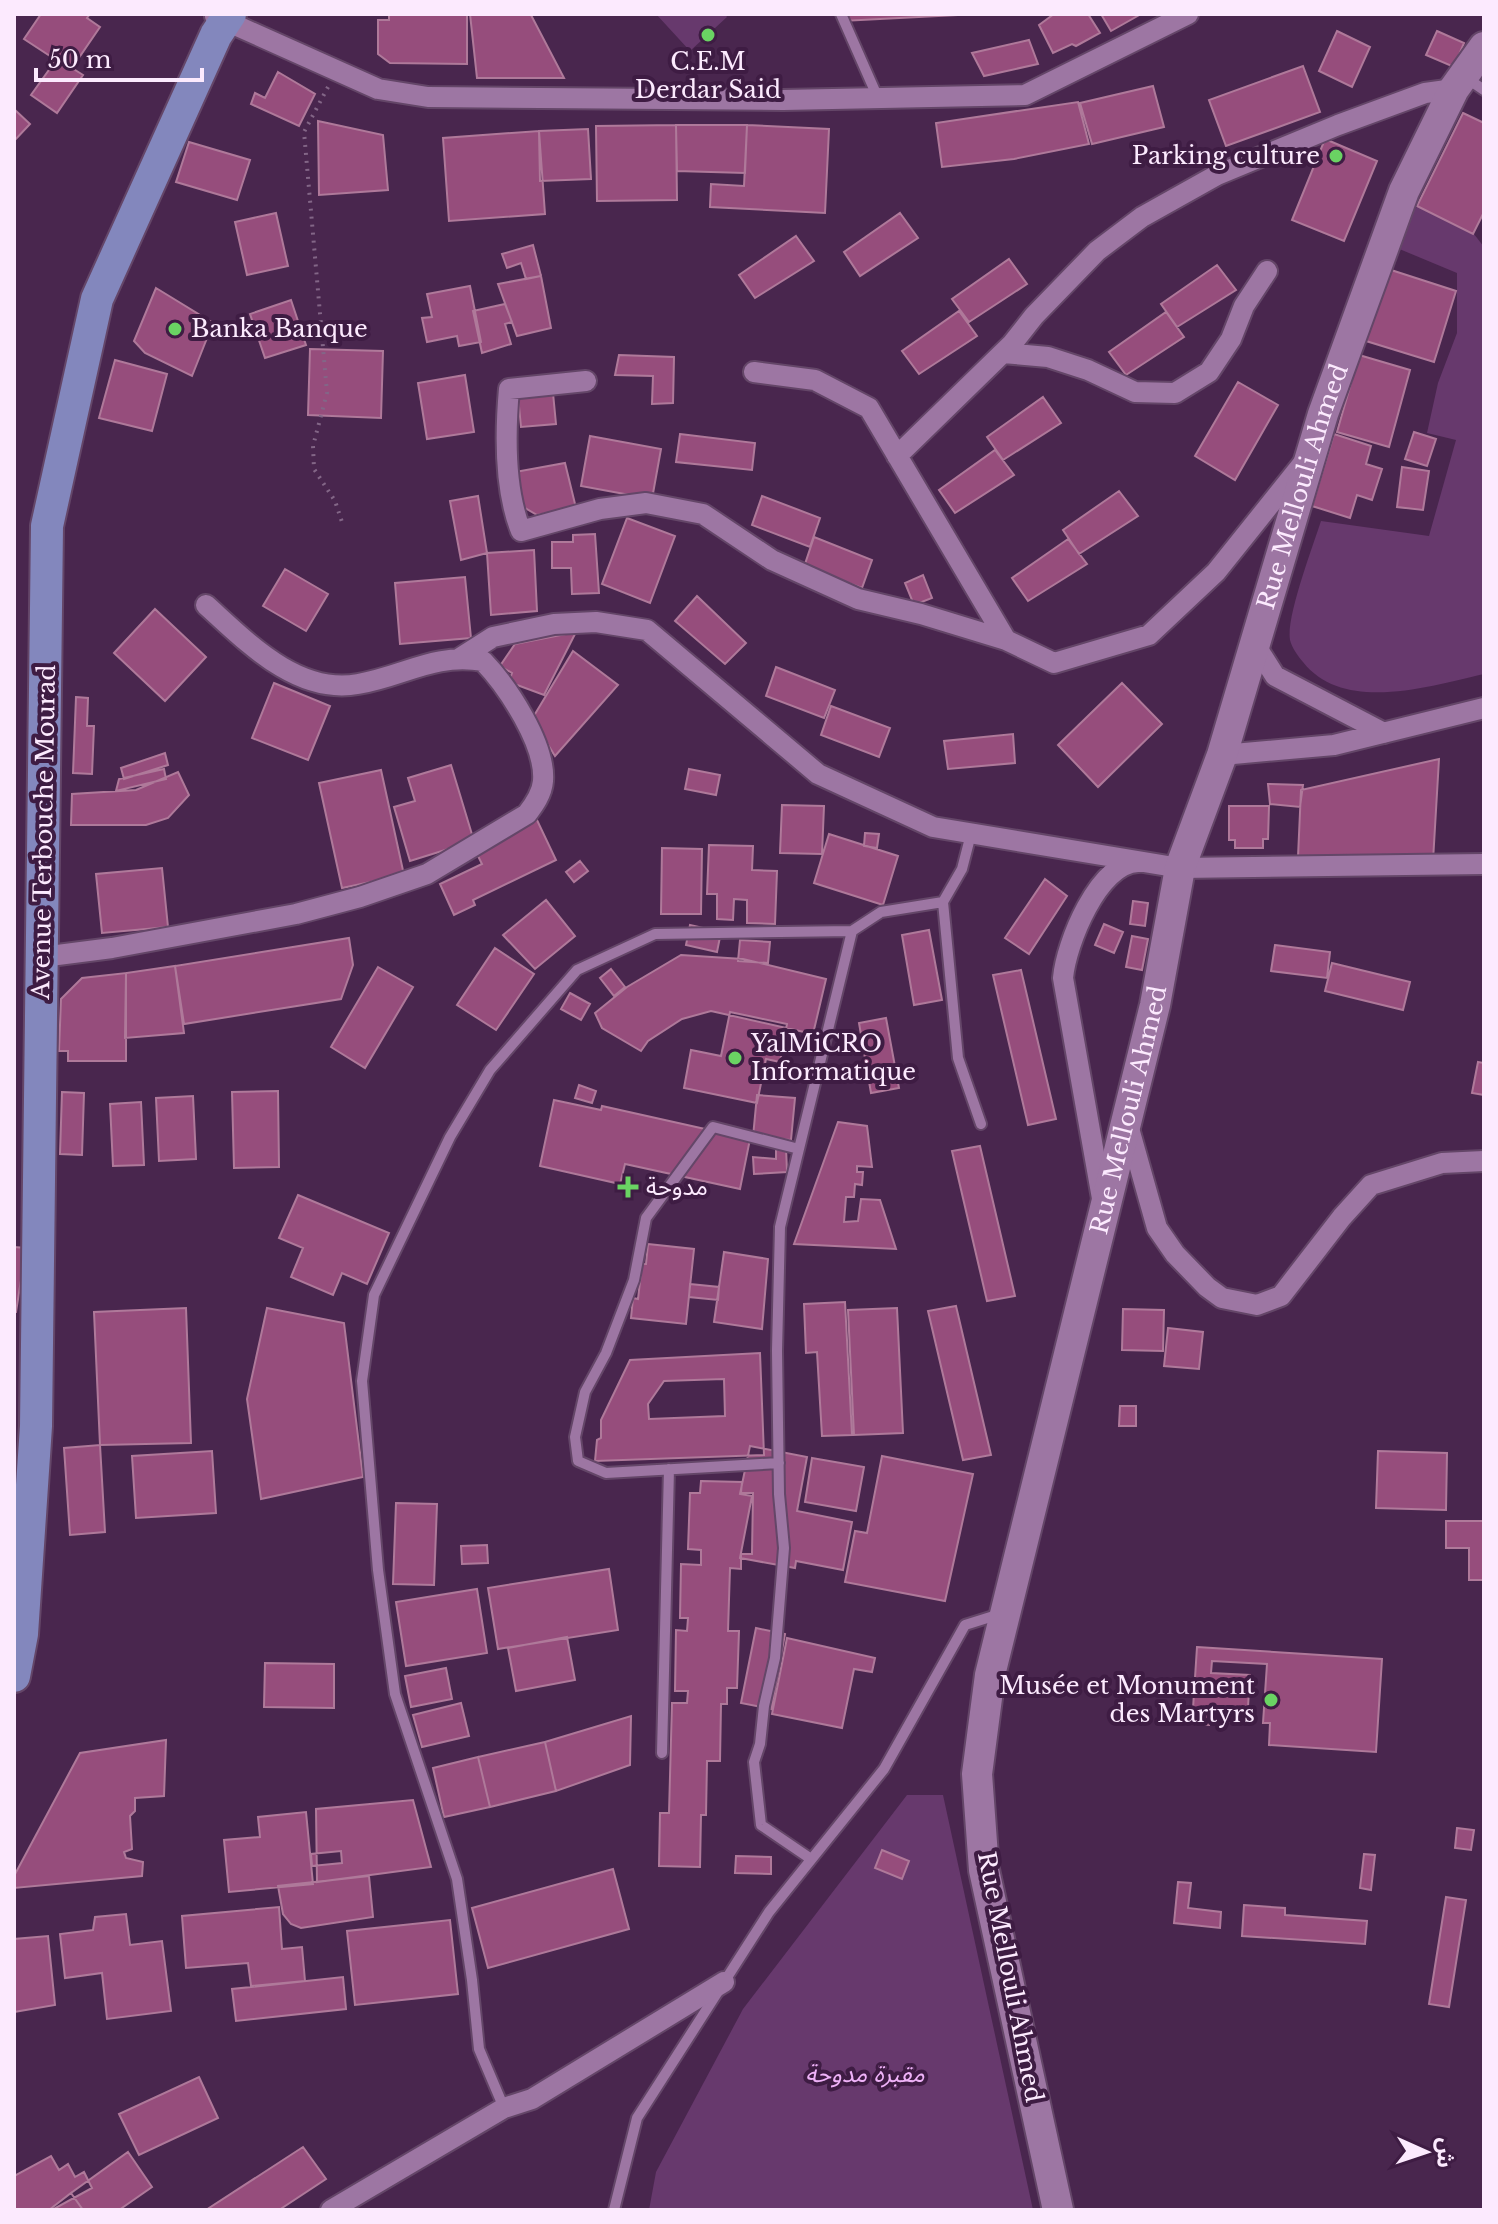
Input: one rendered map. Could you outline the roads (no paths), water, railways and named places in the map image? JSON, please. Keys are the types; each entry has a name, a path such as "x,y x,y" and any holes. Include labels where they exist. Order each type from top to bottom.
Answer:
{"main road":[{"name":"Avenue Terbouche Mourad","path":"14,1676 22,1634 36,1426 47,526 97,299 222,16"}],"street":[{"path":"222,16 378,89 428,97 768,100 1025,95 1188,14"},
{"name":"Rue Mellouli Ahmed","path":"1058,2210 984,1870 977,1774 990,1675 1155,1005 1180,868 1222,755 1323,414 1404,191 1467,85 1484,47"},
{"path":"897,456 1003,353 1097,251 1142,217 1217,175 1338,125 1425,93 1467,85"},
{"path":"1003,353 1048,357 1088,370 1135,392 1175,393 1209,372 1231,339 1244,306 1267,271"},
{"path":"754,372 815,380 869,408 1006,640"},
{"path":"586,381 509,389 505,434 515,516 521,531 600,509 646,503 703,514 772,560 858,599 1006,640 1054,663 1149,635 1216,572 1313,452"},
{"path":"42,957 112,948 296,914 360,897 427,874 527,814 537,800 543,781 536,744 521,713 495,673 483,661 460,658 415,666 359,684 318,683 258,653 206,605"},
{"path":"460,658 493,637 554,624 596,622 647,630 818,774 933,827 1180,868 1484,864"},
{"path":"1254,643 1275,676 1384,733"},
{"path":"1222,755 1334,745 1484,708"},
{"path":"1104,1211 1063,978 1072,939 1099,890 1123,866 1138,862"},
{"path":"1127,1119 1157,1228 1175,1254 1222,1298 1257,1305 1281,1296 1371,1185 1442,1163 1484,1161"},
{"path":"331,2210 504,2108 532,2099 724,1982"}],"lane":[{"path":"841,14 878,98"},
{"path":"971,834 962,869 943,902 958,1058 981,1124"},
{"path":"504,2108 479,2049 457,1879 395,1694 378,1570 362,1381 374,1295 450,1137 490,1070 577,970 655,934 852,931 881,912 943,902"},
{"path":"811,1859 761,1825 754,1762 775,1658 784,1548 777,1351 780,1227 852,931"},
{"path":"779,1463 606,1473 578,1461 575,1437 585,1392 606,1353 634,1280 646,1218 713,1127 799,1149"},
{"path":"662,1753 669,1469"},
{"path":"614,2210 637,2118 769,1912 884,1769 965,1625 1006,1612"}],"place":[{"name":"C.E.M Derdar Said","path":"708,35"},
{"name":"Parking culture","path":"1336,156"},
{"name":"Banka Banque","path":"175,329"},
{"name":"YalMiCRO Informatique","path":"735,1058"},
{"name":"مدوحة","path":"628,1187"},
{"name":"Musée et Monument des Martyrs","path":"1271,1700"}],"park label":[{"name":"مقبرة مدوحة","path":"865,2074"}]}
